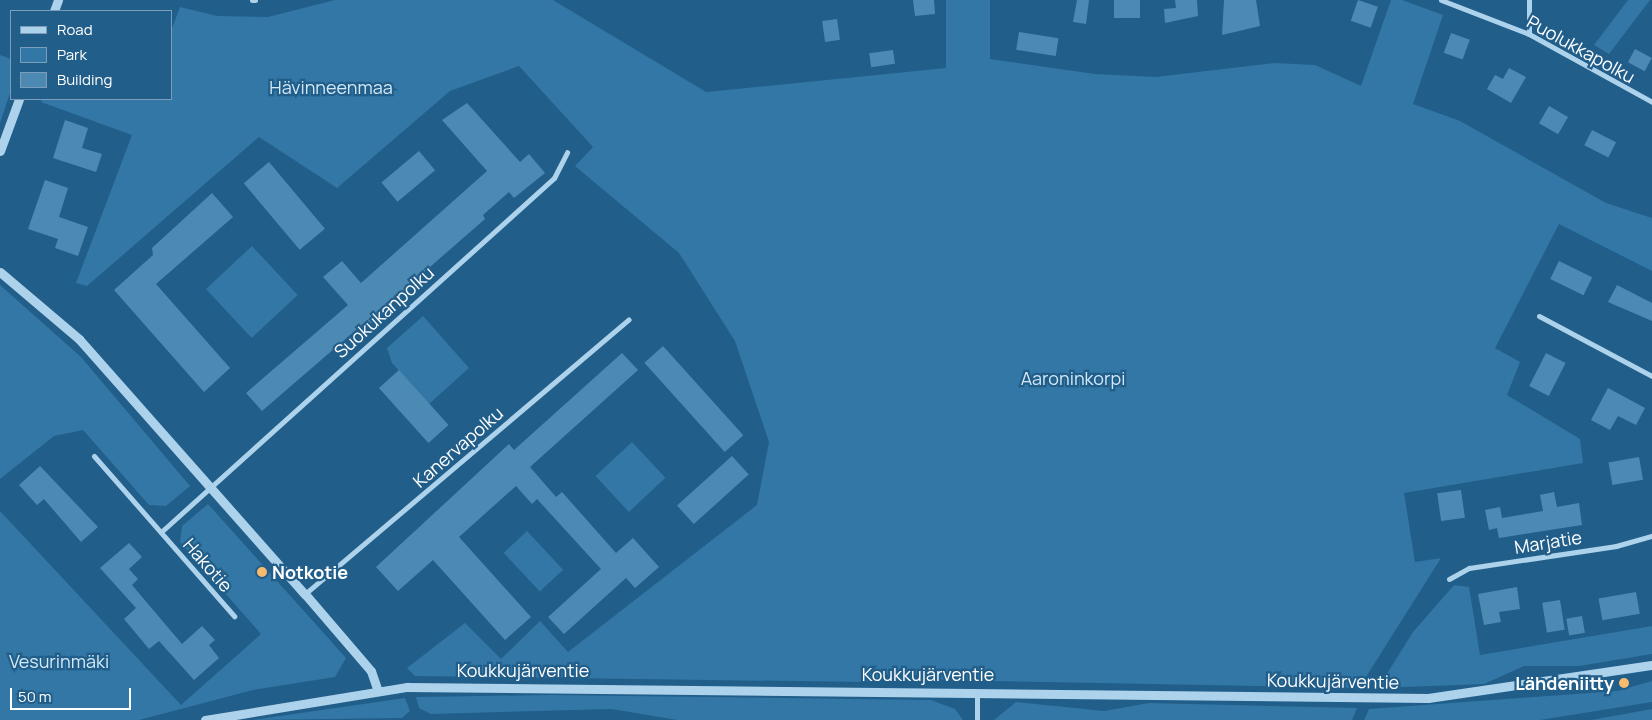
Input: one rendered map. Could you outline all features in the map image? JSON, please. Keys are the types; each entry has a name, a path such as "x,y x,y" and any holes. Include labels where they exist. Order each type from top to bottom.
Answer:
{"street":[{"name":"Puolukkapolku","path":"1441,0 1529,34 1652,102"},
{"path":"1529,0 1529,34"},
{"path":"0,151 20,100"},
{"name":"Suokukanpolku","path":"210,486 554,178 567,152"},
{"path":"0,272 79,340 210,486 371,671 377,688"},
{"path":"1539,316 1652,376"},
{"name":"Kanervapolku","path":"305,594 628,320"},
{"name":"Hakotie","path":"94,456 234,616"},
{"name":"Hakotie","path":"161,532 210,486"},
{"name":"Marjatie","path":"1449,578 1468,568 1616,546 1652,536"},
{"name":"Koukkujärventie","path":"205,720 377,688 977,690 1428,698 1652,665"},
{"path":"977,690 977,720"}],"green space":[{"name":"Aaroninkorpi","path":"335,0 553,0 706,92 946,68 946,0 990,0 990,59 1095,74 1156,77 1275,63 1315,65 1361,86 1391,0 1402,0 1443,15 1413,104 1460,121 1606,203 1652,218 1652,271 1559,224 1495,348 1520,362 1507,395 1580,439 1583,463 1404,493 1415,562 1441,558 1359,688 944,680 895,671 867,682 415,676 407,668 465,623 501,659 540,621 568,652 757,505 769,442 735,341 679,253 575,166 593,147 519,66 450,91 337,188 259,137 87,286 76,283 132,135 41,102 42,100 172,100 172,28 180,7 217,16 268,17"},
{"path":"1628,0 1650,0 1609,54 1594,45"},
{"path":"0,55 10,59 10,93 0,123"},
{"path":"252,246 298,295 252,338 206,289"},
{"path":"0,285 81,357 190,486 166,506 149,505 83,430 54,436 0,479"},
{"path":"423,316 469,368 429,404 392,363 387,348"},
{"path":"632,442 665,478 629,512 595,476"},
{"name":"Vesurinmäki","path":"208,504 346,658 335,677 253,690 139,720 0,720 0,511 181,705 261,634 180,542 182,526"},
{"path":"527,531 563,570 540,592 504,553"},
{"path":"1454,585 1469,587 1480,655 1652,626 1652,654 1579,666 1524,666 1484,684 1378,688 1413,632"},
{"path":"1652,681 1652,702 1540,720 1364,720 1369,709 1617,691"},
{"path":"551,695 931,700 955,709 963,720 677,720 612,709 431,714 419,708 416,697"},
{"path":"405,698 410,711 402,718 252,720"},
{"path":"1016,702 1104,711 1149,703 1357,708 1352,720 994,720"},
{"path":"1652,709 1652,720 1591,720"}],"building":[{"path":"913,0 934,0 935,14 915,16"},
{"path":"1077,0 1089,0 1086,24 1073,22"},
{"path":"1114,0 1140,0 1140,18 1114,18"},
{"path":"1175,0 1197,0 1198,16 1165,23 1164,9 1176,8"},
{"path":"1224,0 1256,0 1260,26 1222,35"},
{"path":"1358,0 1378,7 1371,28 1351,21"},
{"path":"837,19 840,40 825,42 822,21"},
{"path":"1019,32 1059,38 1056,56 1016,50"},
{"path":"1451,33 1470,40 1463,60 1444,53"},
{"path":"1635,49 1652,58 1645,71 1628,62"},
{"path":"893,50 895,64 871,67 869,53"},
{"path":"1509,68 1526,77 1511,103 1487,89 1495,75 1503,79"},
{"path":"467,103 520,162 529,154 545,173 514,198 509,192 483,215 485,219 383,308 386,311 367,327 364,323 262,411 246,393 348,305 323,277 342,261 361,283 487,171 442,120"},
{"path":"1549,106 1568,117 1558,134 1539,123"},
{"path":"65,120 88,128 82,148 102,154 96,172 53,158"},
{"path":"1592,130 1616,142 1608,157 1584,145"},
{"path":"419,151 435,170 398,202 381,182"},
{"path":"269,162 325,229 300,250 244,183"},
{"path":"45,180 68,188 59,217 88,227 78,256 55,248 58,239 28,229"},
{"path":"212,193 233,217 156,284 230,368 204,392 114,290 153,255 152,248"},
{"path":"1559,261 1592,277 1583,295 1550,279"},
{"path":"1617,285 1652,303 1652,321 1608,302"},
{"path":"663,346 743,435 725,452 644,363"},
{"path":"622,353 638,370 530,467 556,497 562,492 616,553 633,538 659,567 635,588 626,578 564,634 548,617 601,569 537,499 532,504 516,486 459,537 531,617 505,640 433,560 398,591 376,567 509,444 514,450"},
{"path":"1546,353 1566,363 1549,396 1529,386"},
{"path":"399,370 449,425 428,443 379,388"},
{"path":"1608,388 1645,408 1636,425 1618,416 1610,430 1591,420"},
{"path":"732,456 749,475 694,524 677,506"},
{"path":"1639,457 1643,480 1612,485 1608,462"},
{"path":"40,466 98,527 81,542 44,499 37,505 19,485"},
{"path":"1461,490 1465,518 1441,521 1437,493"},
{"path":"1554,492 1557,507 1579,503 1582,525 1499,538 1497,528 1489,530 1485,510 1500,507 1502,518 1543,511 1540,495"},
{"path":"129,543 142,557 129,569 138,579 132,585 182,644 202,626 215,640 209,645 219,658 194,680 159,641 149,649 124,619 136,608 100,568"},
{"path":"1517,587 1520,609 1499,612 1501,622 1484,625 1478,594"},
{"path":"1636,592 1640,614 1602,620 1599,599"},
{"path":"1560,600 1565,630 1547,632 1542,603"},
{"path":"1582,616 1585,633 1569,636 1566,619"}],"place":[{"name":"Notkotie","path":"262,572"},
{"name":"Lähdeniitty","path":"1624,683"}],"park label":[{"name":"Hävinneenmaa","path":"331,87"}]}
